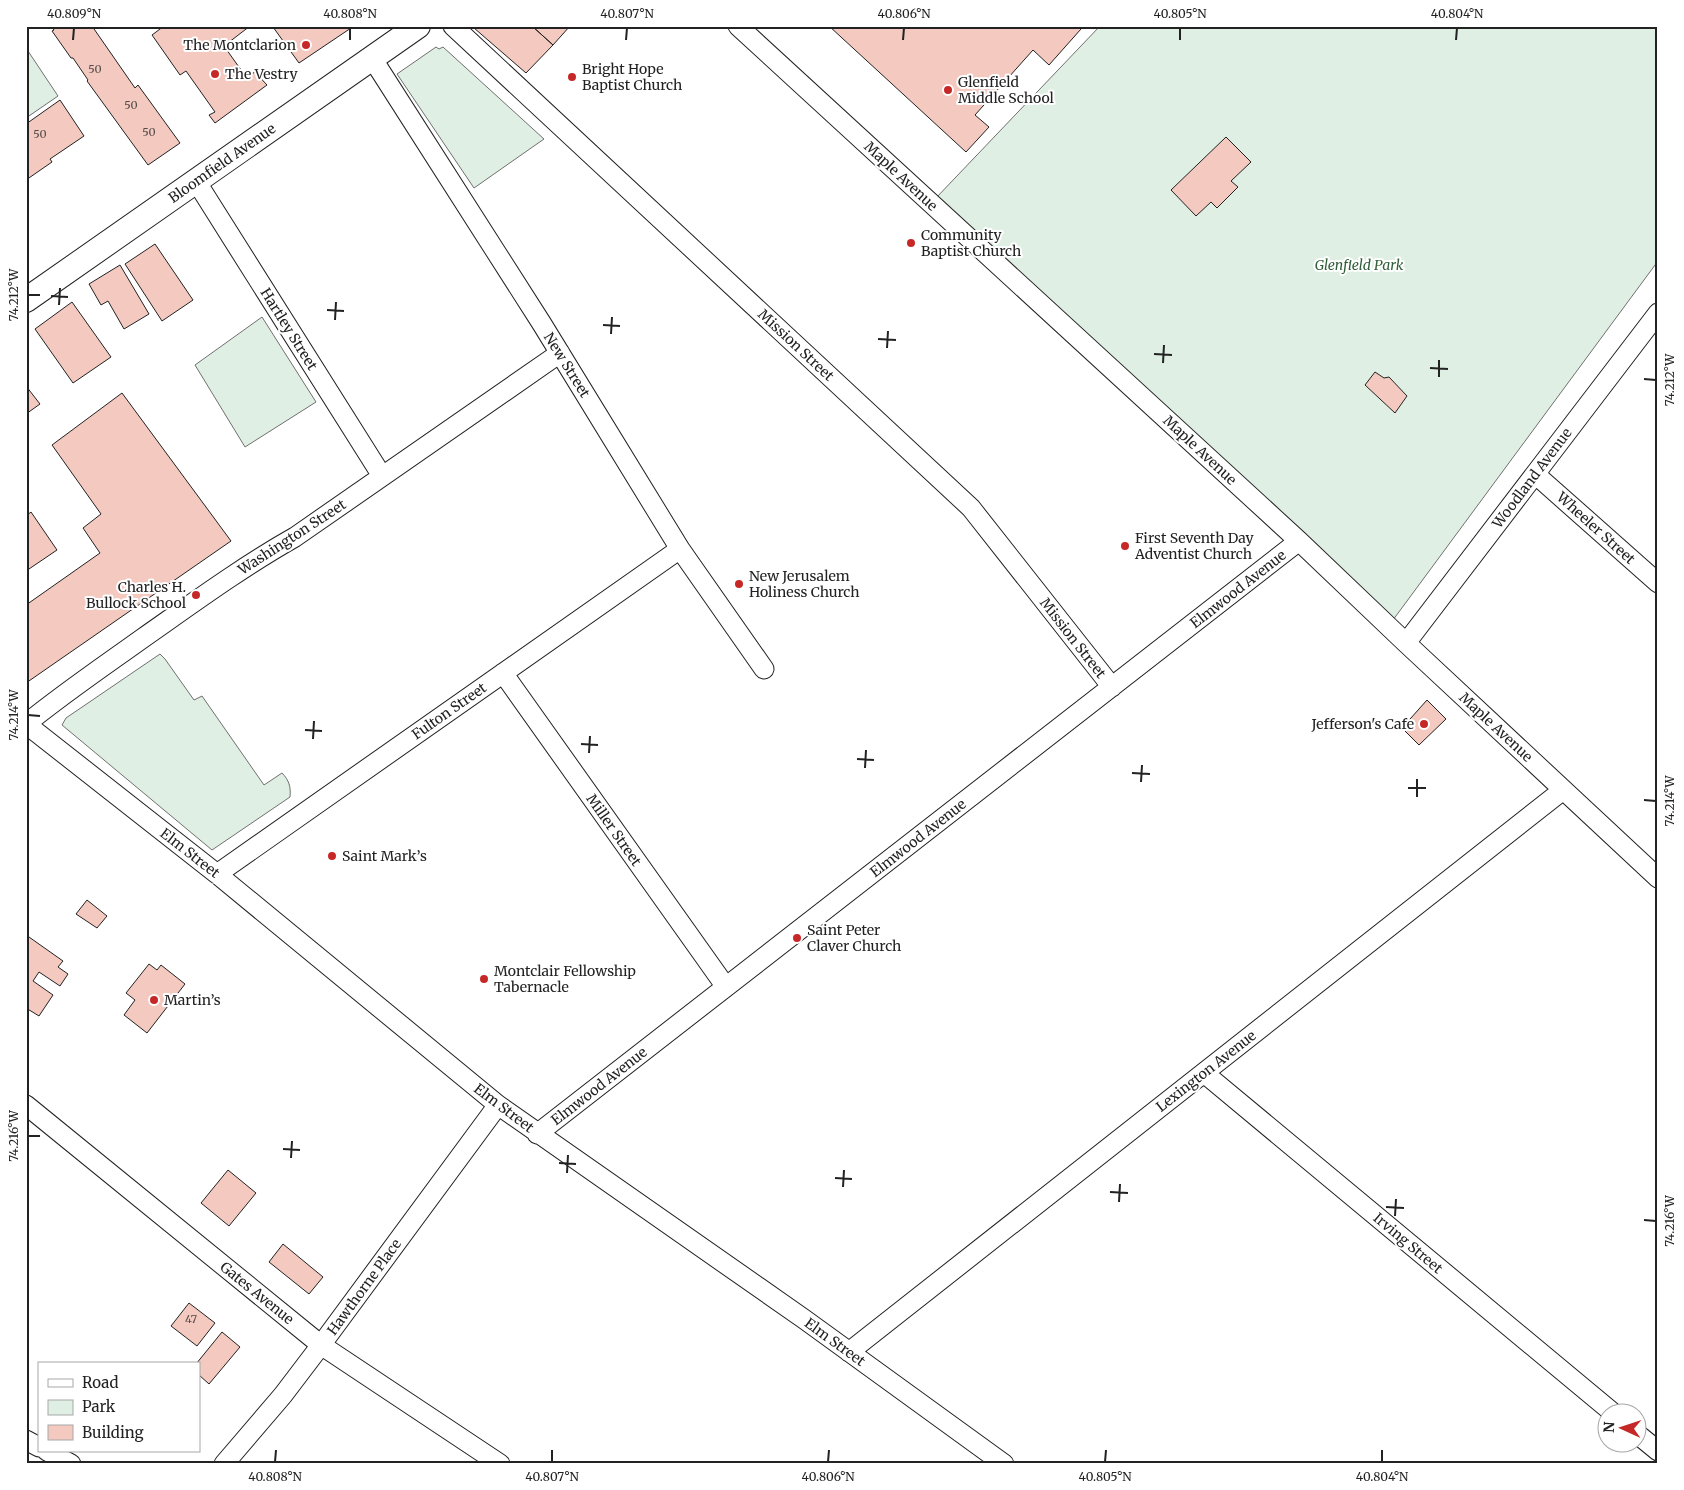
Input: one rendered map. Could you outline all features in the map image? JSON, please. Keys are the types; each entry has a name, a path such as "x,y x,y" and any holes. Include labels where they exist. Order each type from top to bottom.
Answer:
{"main road":[{"name":"Bloomfield Avenue","path":"26,300 418,26"}],"street":[{"name":"Mission Street","path":"453,26 971,508 1112,687"},
{"name":"Maple Avenue","path":"738,26 1299,541 1658,878"},
{"name":"New Street","path":"372,58 560,353 680,549 764,669"},
{"name":"Hartley Street","path":"196,181 382,476"},
{"name":"Woodland Avenue","path":"1406,643 1657,314"},
{"name":"Washington Street","path":"26,724 48,706 261,556 295,537 560,353"},
{"name":"Wheeler Street","path":"1535,474 1658,583"},
{"name":"Elmwood Avenue","path":"537,1134 1299,541"},
{"name":"Fulton Street","path":"217,874 680,549"},
{"name":"Miller Street","path":"503,673 726,987"},
{"name":"Elm Street","path":"26,724 217,874 498,1105 849,1352 1004,1464"},
{"name":"Lexington Avenue","path":"849,1352 1563,790"},
{"name":"Irving Street","path":"1204,1073 1600,1402"},
{"name":"Gates Avenue","path":"26,1105 321,1345 500,1464"},
{"name":"Hawthorne Place","path":"224,1464 283,1395 498,1105"},
{"path":"26,1440 38,1446"},
{"path":"1646,1441 1658,1451"},
{"path":"49,1452 71,1464"}],"green space":[{"name":"Glenfield Park","path":"1100,26 1658,26 1658,261 1393,620 935,199"},
{"path":"436,47 439,49 443,47 544,139 474,188 397,74"},
{"path":"26,48 58,96 26,118"},
{"path":"262,317 316,402 245,447 195,365"},
{"path":"160,654 194,700 202,696 264,785 282,773 289,784 290,797 212,850 62,725 66,718"}],"building":[{"path":"51,26 92,26 135,88 138,85 180,143 148,165 52,31 54,30"},
{"name":"The Vestry","path":"164,26 250,26 224,46 246,77 255,72 267,85 215,123 209,115 215,112 186,71 180,75 152,35"},
{"name":"The Montclarion","path":"274,26 354,26 299,63"},
{"path":"476,26 532,26 553,45 526,73 474,28"},
{"path":"532,26 570,26 553,45"},
{"name":"Glenfield Middle School","path":"829,26 1079,26 1081,29 1049,65 1033,50 975,115 989,127 966,152"},
{"path":"60,100 84,136 50,159 52,162 26,180 26,124"},
{"path":"1226,137 1251,162 1231,181 1238,187 1217,208 1211,202 1196,216 1171,190"},
{"path":"155,244 193,300 162,321 125,264"},
{"path":"120,265 149,314 124,329 108,301 101,305 89,284"},
{"path":"72,302 111,357 73,383 35,329"},
{"path":"1375,372 1384,378 1389,377 1407,396 1395,413 1365,385"},
{"path":"26,386 40,404 26,414"},
{"path":"122,393 231,541 26,683 26,605 100,553 83,528 101,514 52,445"},
{"path":"31,512 57,550 26,571 26,516"},
{"name":"Jefferson's Cafe","path":"1427,700 1446,719 1419,745 1402,728"},
{"path":"87,900 107,916 97,928 76,914"},
{"path":"29,937 63,961 58,967 68,974 60,986 39,972 33,981 53,995 39,1016 26,1008 26,941"},
{"path":"149,964 157,970 161,965 185,984 147,1033 124,1015 135,1000 126,993"},
{"path":"228,1170 256,1193 229,1226 201,1203"},
{"path":"283,1244 323,1277 309,1294 269,1262"},
{"path":"189,1303 215,1323 197,1346 171,1326"},
{"path":"222,1332 240,1347 209,1384 200,1376 200,1362 198,1362"}],"place":[{"name":"The Montclarion","path":"306,45"},
{"name":"The Vestry","path":"215,74"},
{"name":"Bright Hope Baptist Church","path":"572,77"},
{"name":"Glenfield Middle School","path":"948,90"},
{"name":"Community Baptist Church","path":"911,243"},
{"name":"First Seventh Day Adventist Church","path":"1125,546"},
{"name":"New Jerusalem Holiness Church","path":"739,584"},
{"name":"Charles H. Bullock School","path":"196,595"},
{"name":"Jefferson's Cafe","path":"1424,724"},
{"name":"Saint Mark’s","path":"332,856"},
{"name":"Saint Peter Claver Church","path":"797,938"},
{"name":"Montclair Fellowship Tabernacle","path":"484,979"},
{"name":"Martin’s","path":"154,1000"}]}
